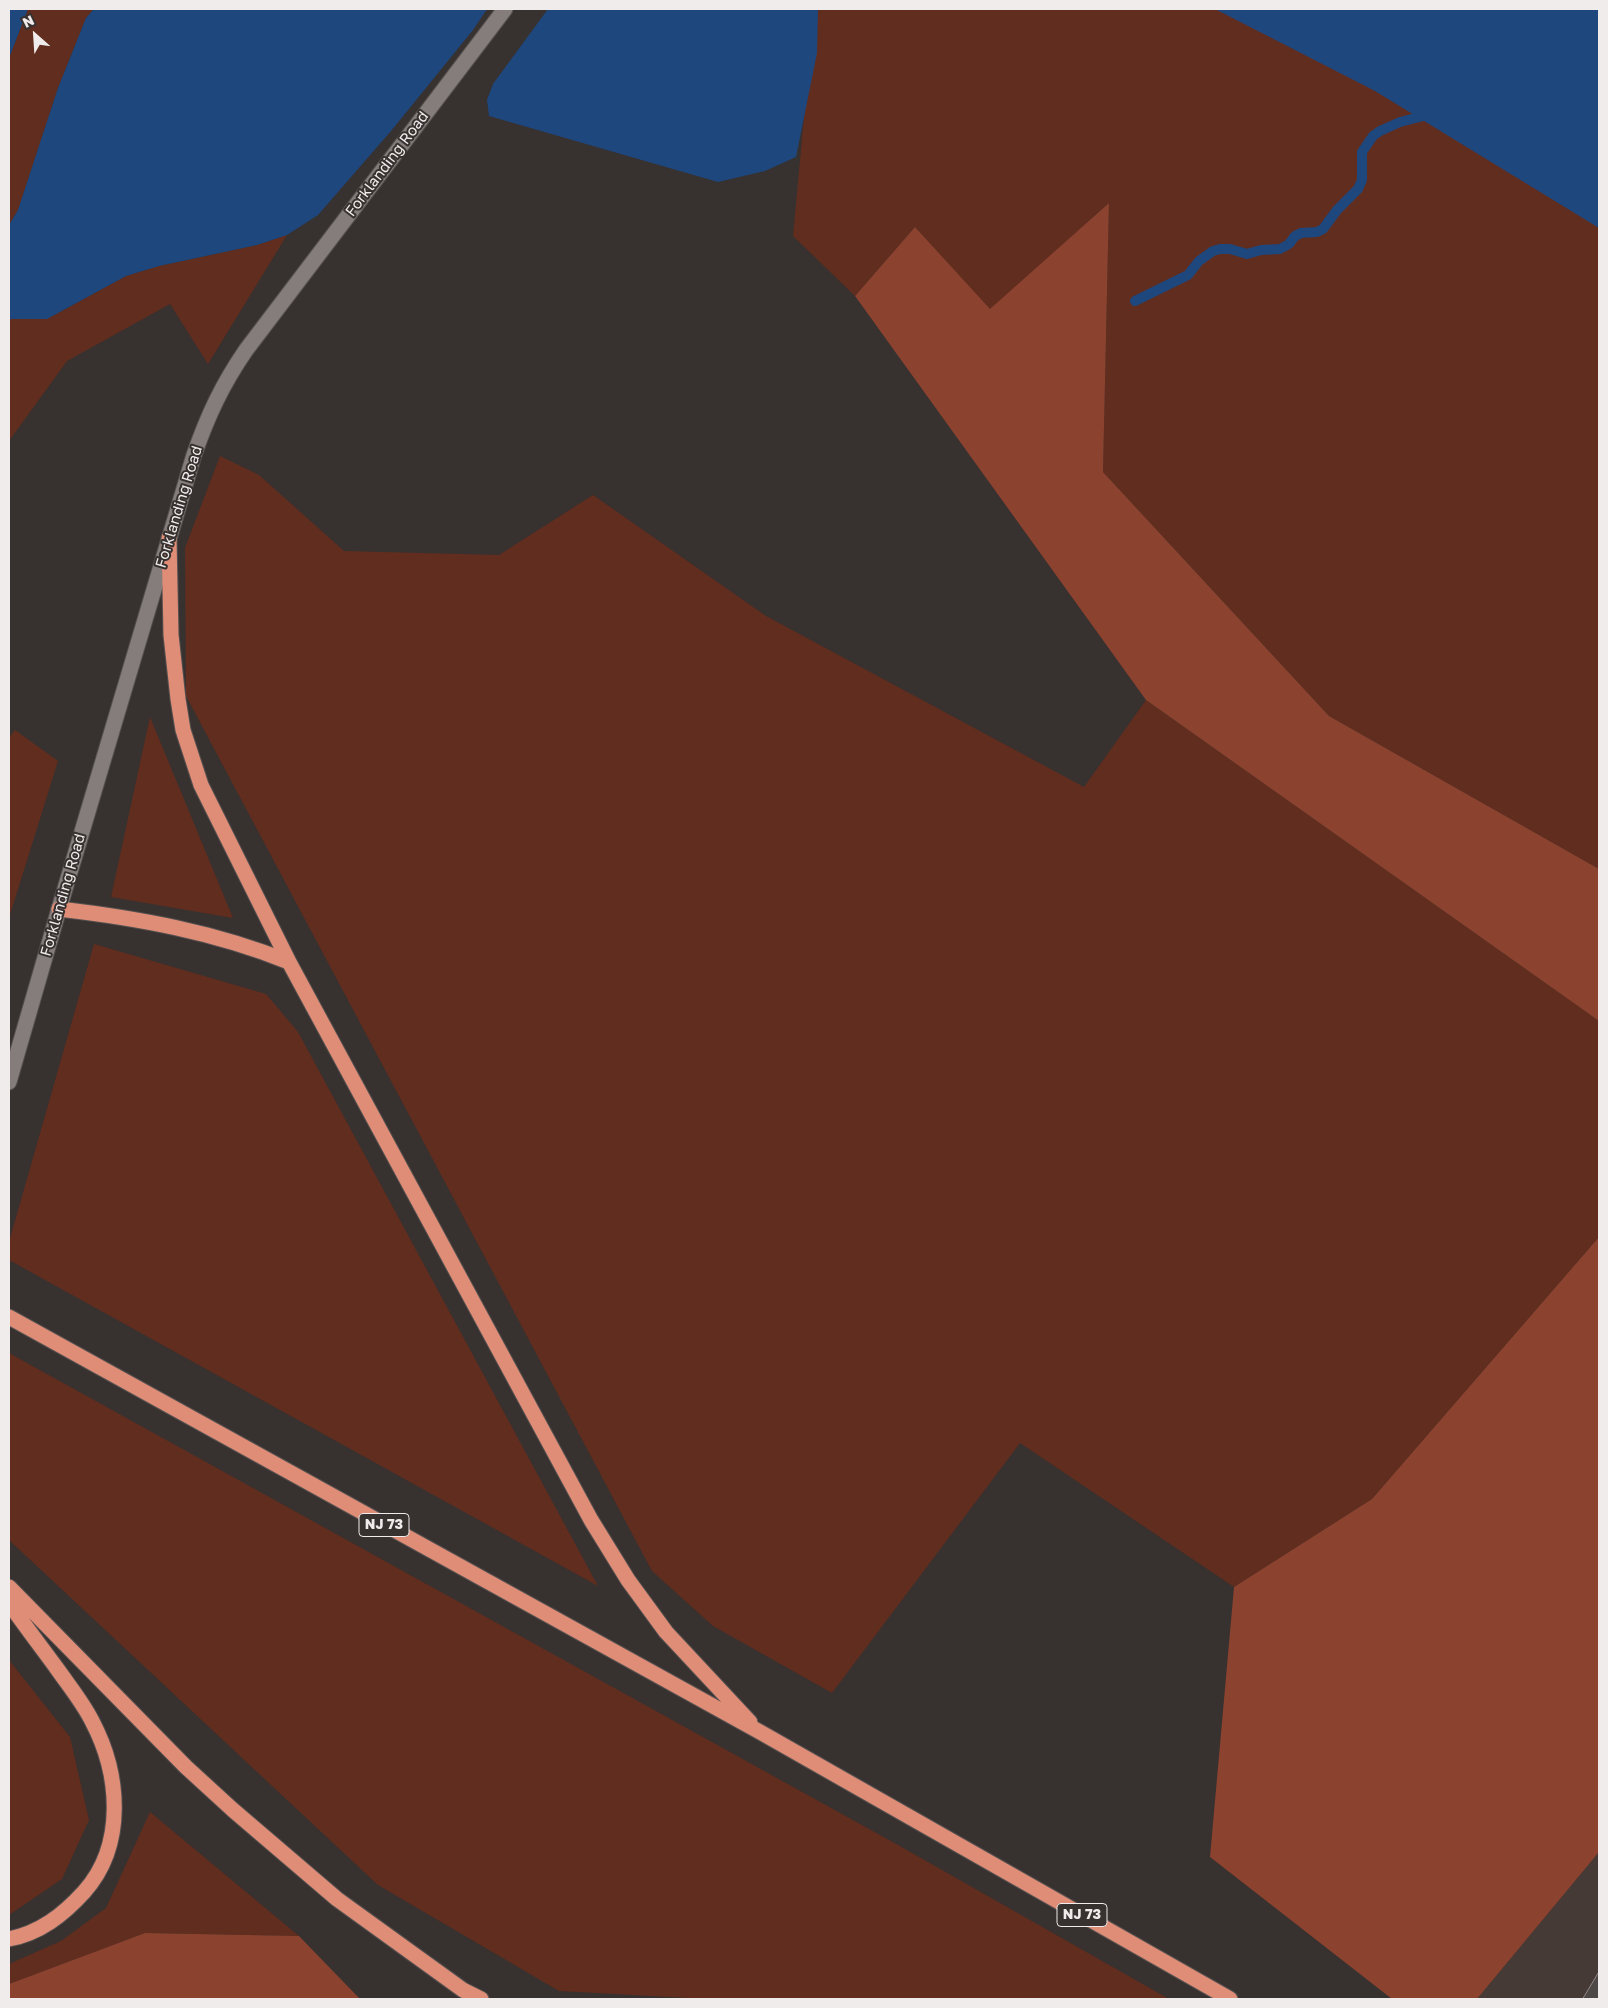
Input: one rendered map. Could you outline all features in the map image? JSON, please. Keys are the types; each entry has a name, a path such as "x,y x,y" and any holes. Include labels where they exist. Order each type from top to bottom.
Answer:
{"highway":[{"path":"169,538 171,635 178,699 183,730 201,785 289,962 591,1520 647,1608 666,1632 760,1732"},
{"path":"59,909 117,916 178,928 257,949 289,962"},
{"name":"NJ 73","path":"9,1317 760,1732 1230,1999"},
{"path":"9,1588 186,1767 233,1810 337,1899 463,1990 481,1999"},
{"path":"9,1603 77,1696 92,1721 103,1746 110,1771 114,1792 115,1814 112,1838 107,1853 92,1882 61,1915 43,1927 9,1939"}],"street":[{"name":"Forklanding Road","path":"9,1082 169,538 203,429 214,403 246,350 505,9"}],"shaded area":[{"path":"28,9 94,9 86,18 58,88 18,210 9,225 9,58"},
{"path":"814,9 1599,9 1599,869 1329,716 1103,472 1109,203 990,310 915,227 855,296 793,236"},
{"path":"1109,203 1103,472 1329,716 1599,869 1599,1021 1146,700 855,296 915,227 990,309"},
{"path":"287,235 208,364 170,304 67,361 9,441 9,319 47,319 126,276 159,266 257,245"},
{"path":"220,456 259,475 344,551 499,555 593,495 766,616 1084,787 1146,700 1599,1021 1599,1237 1372,1499 1234,1587 1020,1443 832,1693 713,1626 652,1571 186,696 185,548"},
{"path":"150,717 233,918 111,897"},
{"path":"15,730 58,761 9,918 9,738"},
{"path":"94,944 266,994 298,1032 598,1586 9,1260 9,1242"},
{"path":"1599,1237 1599,1852 1477,1999 1392,1999 1210,1857 1234,1587 1372,1499"},
{"path":"9,1353 898,1845 1169,1999 706,1999 559,1991 378,1885 9,1540"},
{"path":"9,1660 70,1737 89,1820 62,1879 9,1915"},
{"path":"150,1812 299,1936 145,1933 9,1984 9,1964 61,1941 106,1908"},
{"path":"1599,1852 1599,1999 1477,1999"},
{"path":"145,1933 299,1936 360,1999 9,1999 9,1984"}],"water":[{"path":"9,9 28,9 9,58"},
{"path":"94,9 487,9 473,30 391,131 318,215 287,235 257,245 159,266 126,276 47,319 9,319 9,225 18,210 58,88 86,18"},
{"path":"548,9 818,9 817,53 796,157 765,171 718,182 489,116 487,100 493,84"},
{"path":"1215,9 1599,9 1599,228 1375,91"}],"building":[{"path":"1599,1972 1599,1999 1583,1999"}],"waterway":[{"path":"1135,301 1188,275 1199,261 1213,251 1230,249 1247,254 1261,250 1280,249 1301,233 1317,232 1323,229 1337,210 1358,189 1362,180 1362,152 1373,136 1400,122 1431,114"}]}
